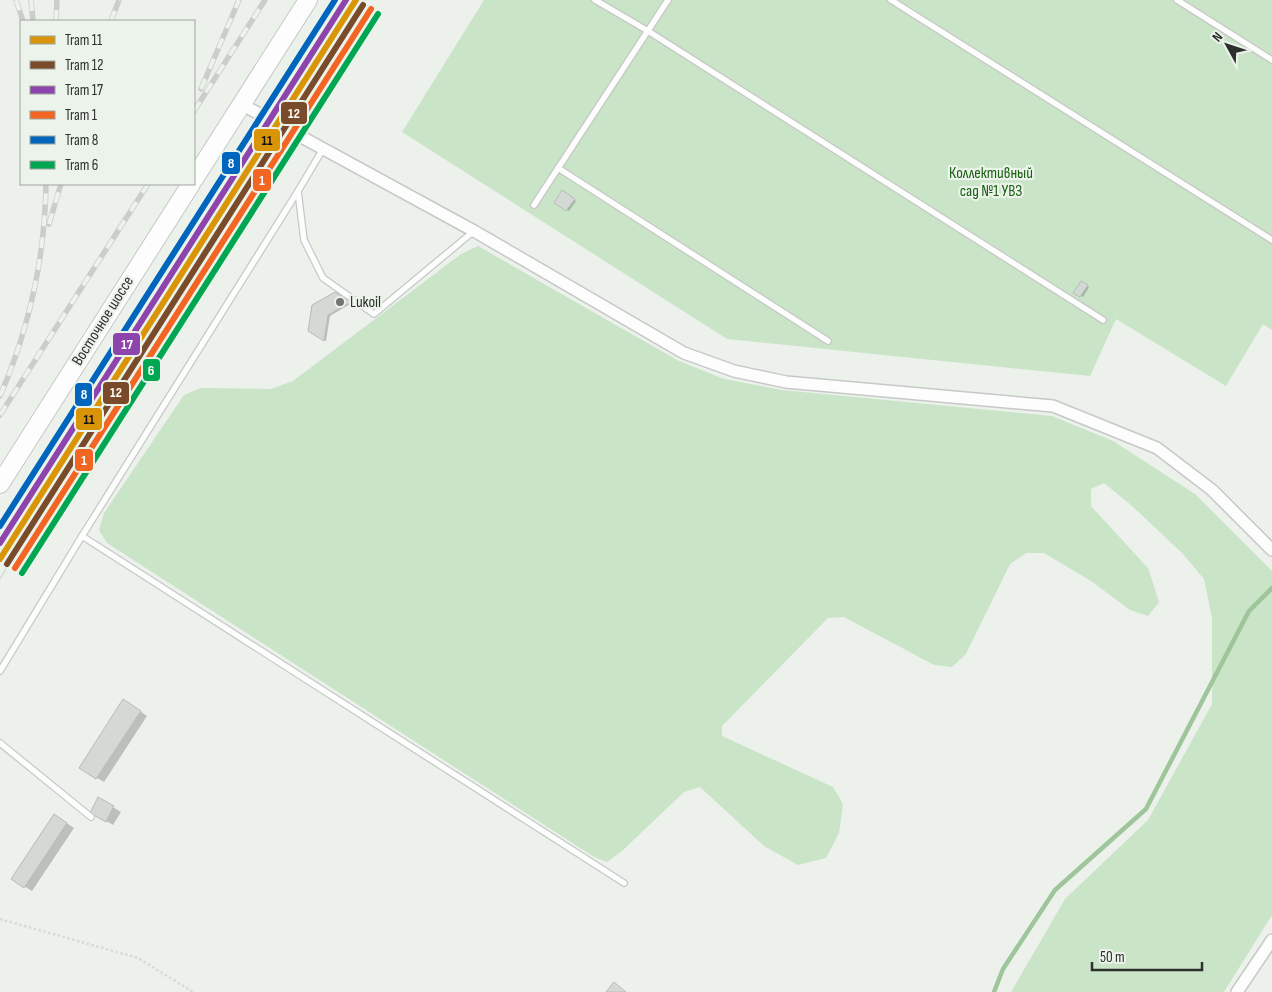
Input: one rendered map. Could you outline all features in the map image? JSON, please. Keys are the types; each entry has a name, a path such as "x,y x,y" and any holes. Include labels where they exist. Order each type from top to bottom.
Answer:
{"main road":[{"path":"195,177 308,0"},
{"name":"Восточное шоссе","path":"0,484 190,185"}],"street":[{"path":"241,104 474,231 684,353 734,372 786,382 1053,406 1157,448 1212,490 1272,550"},
{"path":"1237,992 1272,940"}],"lane":[{"path":"595,0 648,31 1103,320"},
{"path":"534,205 668,0"},
{"path":"891,0 1272,240"},
{"path":"1176,0 1272,60"},
{"path":"0,671 323,149"},
{"path":"558,168 828,341"},
{"path":"298,191 304,240 323,278 374,314 474,231"},
{"path":"82,536 624,882"},
{"path":"0,743 91,817"}],"path":[{"path":"0,919 138,958 192,992"}],"green space":[{"name":"Коллективный сад №1 УВЗ","path":"484,0 1272,0 1272,330 1263,324 1226,386 1116,319 1090,376 727,339 402,132"},
{"path":"478,246 677,360 724,379 782,390 1052,416 1113,441 1195,494 1272,571 1272,915 1224,992 1011,992 1065,899 1148,820 1212,704 1212,618 1204,579 1182,553 1131,505 1104,483 1091,489 1091,506 1148,568 1159,602 1148,616 1130,610 1091,581 1044,553 1026,553 1010,564 966,654 952,667 934,665 844,617 828,618 722,726 722,736 833,787 843,804 839,833 826,858 798,865 764,846 700,787 684,792 622,851 607,862 594,857 107,543 99,530 104,513 184,395 201,388 271,389 293,381 461,254"}],"building":[{"path":"562,190 575,199 566,211 554,203"},
{"path":"1081,281 1088,285 1080,297 1073,293"},
{"path":"335,292 351,302 328,315 324,341 308,331 312,305"},
{"path":"123,699 141,711 96,779 79,768"},
{"path":"98,797 114,806 106,822 90,813"},
{"path":"54,814 67,823 24,888 11,879"},
{"path":"614,982 626,992 606,992"}],"waterway":[{"path":"994,992 1003,969 1055,890 1146,809 1249,611 1272,588"}],"tram line":[{"name":"8","path":"0,526 335,0"},
{"name":"17","path":"0,543 346,0"},
{"name":"11","path":"0,559 356,0"},
{"path":"0,579 366,0"},
{"name":"12","path":"7,564 363,5"},
{"name":"1","path":"15,568 371,9"},
{"name":"6","path":"22,573 378,14"}],"railway":[{"path":"16,0 23,20"},
{"path":"31,0 33,20"},
{"path":"56,20 57,0"},
{"path":"111,20 119,0"},
{"path":"201,89 239,0"},
{"path":"195,109 265,0"},
{"path":"0,396 19,345 34,292 39,265 46,185"},
{"path":"49,224 61,185"},
{"path":"0,415 147,185"}],"place":[{"name":"Lukoil","path":"340,302"}]}
